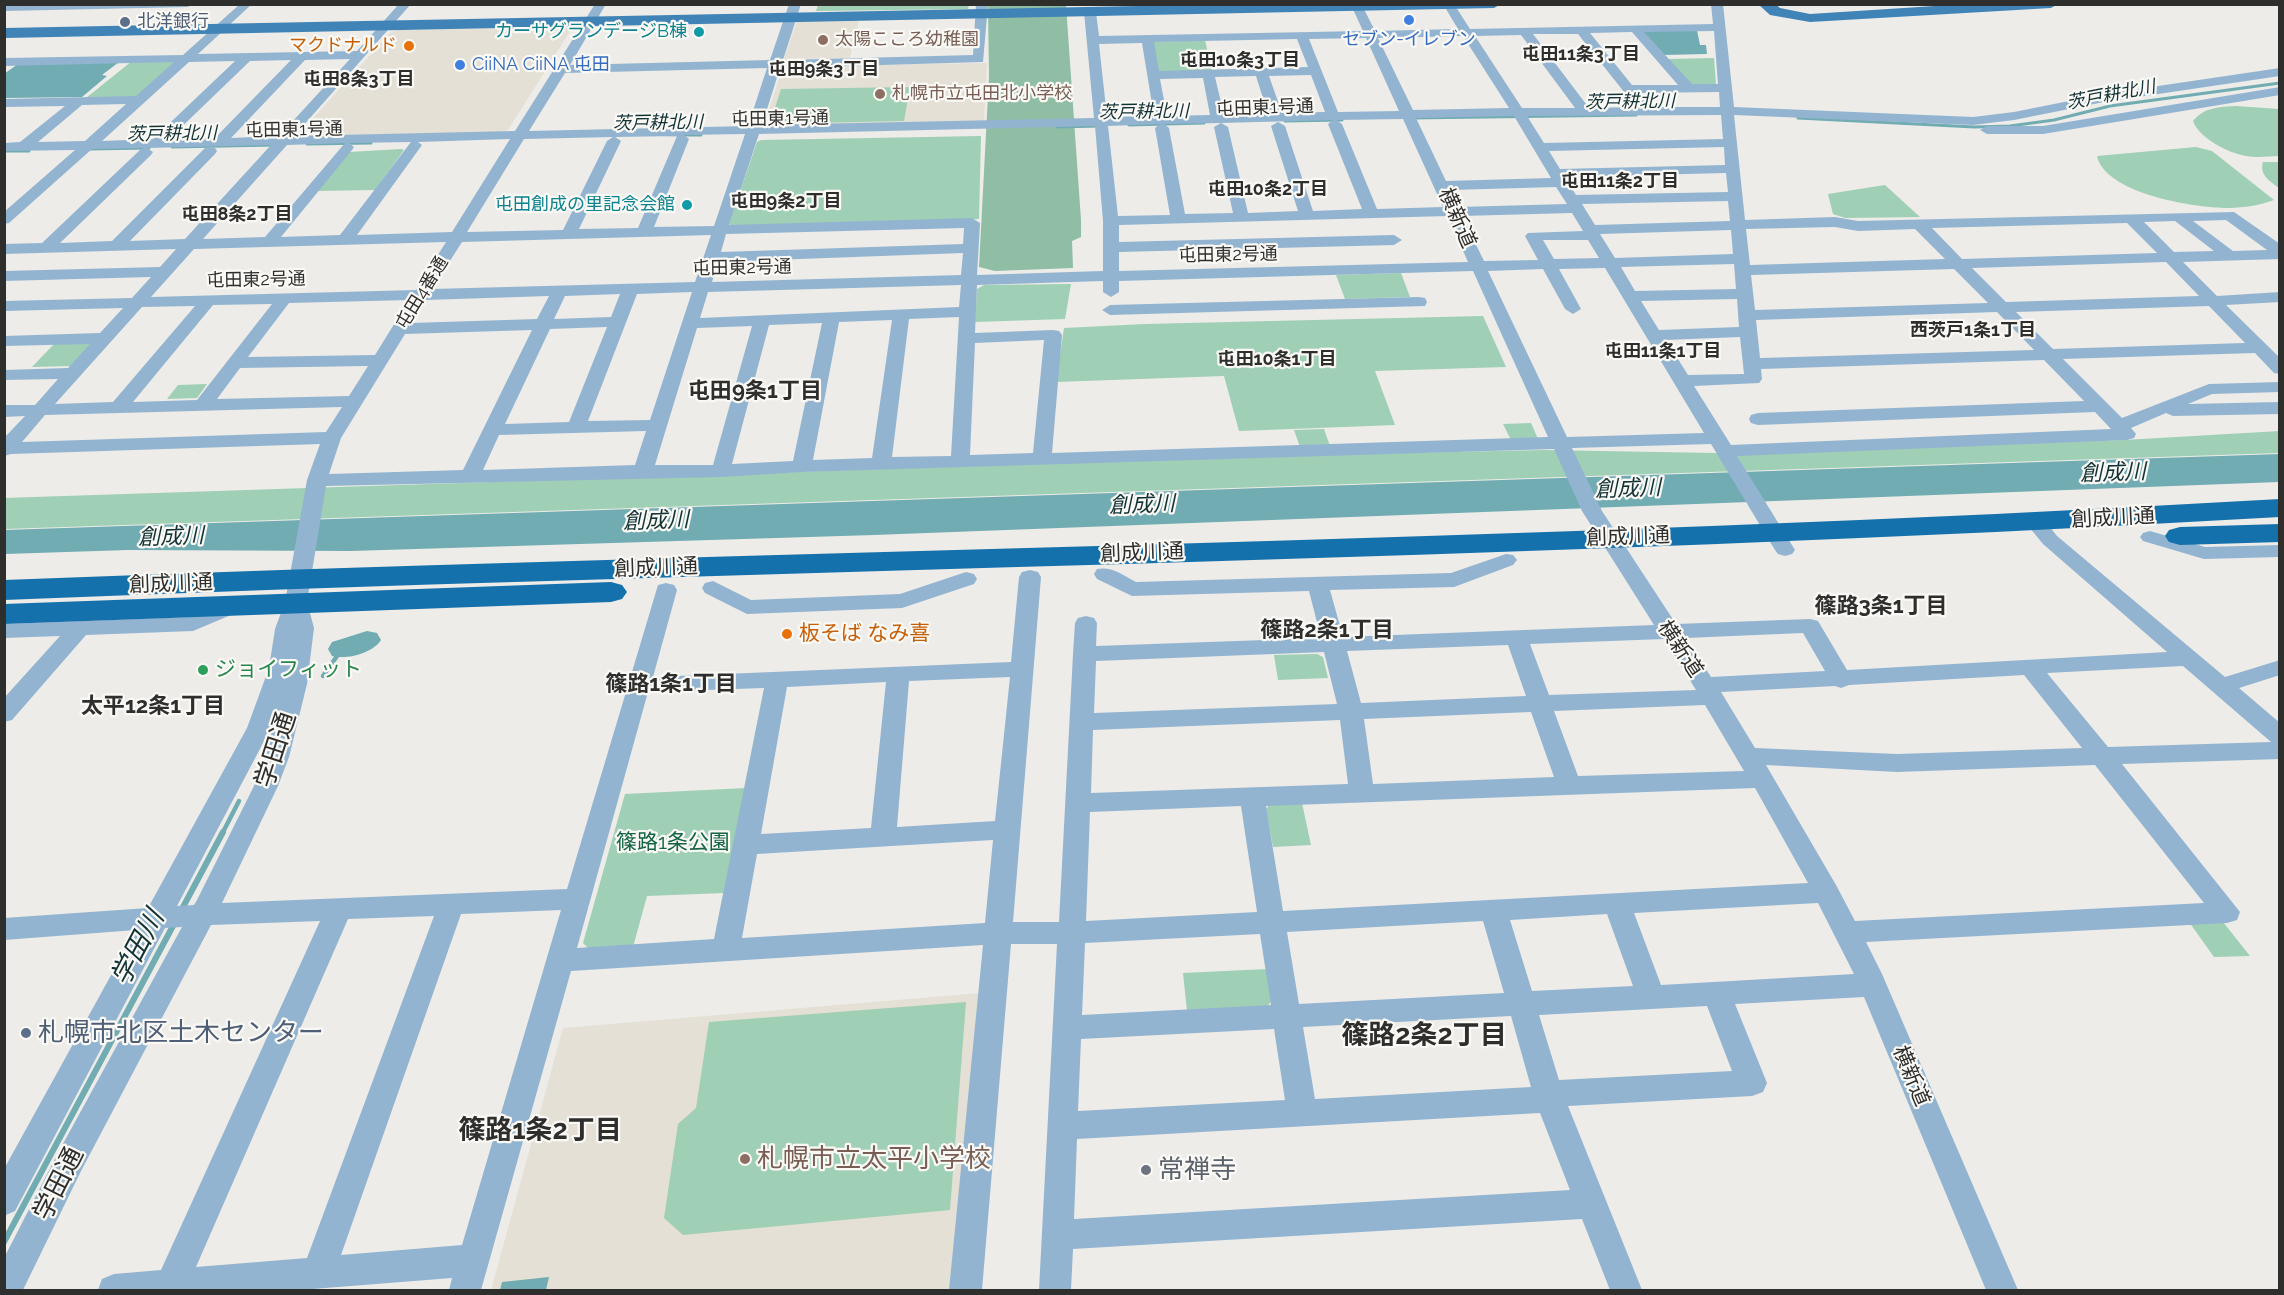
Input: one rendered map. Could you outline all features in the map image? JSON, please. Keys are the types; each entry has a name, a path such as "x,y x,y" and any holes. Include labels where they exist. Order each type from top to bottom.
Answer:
{"highway":[{"name":"創成川通","path":"4,590 300,579 1613,547 2043,531 2280,508"},
{"name":"創成川通","path":"2043,531 2150,537 2280,533"},
{"name":"創成川通","path":"4,614 236,605 300,579 666,590 1506,560 1613,547"}],"main road":[{"path":"4,33 590,22 793,11 982,9 1090,12 1494,4"},
{"path":"1765,4 1775,12 1810,18 2051,4"}],"street":[{"path":"4,8 188,4"},
{"path":"4,220 247,4"},
{"path":"5,449 406,4"},
{"name":"屯田4番通","path":"300,579 317,480 332,438 601,4"},
{"path":"1682,381 1753,379 1717,4"},
{"path":"1448,5 1559,177 1779,541"},
{"path":"4,28 36,6"},
{"name":"横新道","path":"1358,7 1592,511 1763,779 1848,932 2002,1290"},
{"path":"561,69 979,59 982,9"},
{"path":"643,471 793,11"},
{"path":"1090,12 1111,221 1110,314 1415,291 1394,240 1377,214 1334,120 1302,36"},
{"path":"1094,40 1719,27"},
{"path":"1635,29 1689,89"},
{"path":"1581,30 1646,111"},
{"path":"1525,32 1585,112"},
{"path":"1147,39 1178,219"},
{"path":"8,64 361,55"},
{"path":"116,246 302,56"},
{"path":"46,248 247,57"},
{"path":"1153,75 1315,71"},
{"path":"1261,72 1307,216"},
{"path":"2028,123 2104,98 2280,72"},
{"path":"1208,74 1242,218"},
{"path":"1630,89 1724,88"},
{"path":"1868,121 2028,123 2138,112 2280,91"},
{"path":"4,112 10,103 140,100"},
{"path":"10,153 78,102"},
{"path":"1521,116 1646,111 1868,121 2025,132 2028,123"},
{"path":"1521,116 1613,119 1726,115"},
{"name":"屯田東1号通","path":"10,153 84,149 1521,116"},
{"path":"1613,119 1690,227"},
{"name":"屯田東1号通","path":"281,145 415,146 516,139 614,141 752,134"},
{"path":"644,232 682,139"},
{"path":"569,234 614,141"},
{"path":"1540,147 1732,143"},
{"path":"345,240 415,146"},
{"path":"269,242 347,147"},
{"path":"1442,186 1650,170 1734,169"},
{"path":"1111,221 1453,212 1736,196"},
{"path":"1573,309 1533,236 1835,222 1858,226 2229,215 2280,253"},
{"path":"2179,217 2229,255"},
{"path":"2131,218 2280,369"},
{"path":"4,249 972,223 960,461"},
{"path":"317,480 721,471 802,466 1560,444 1724,450 2127,434 1919,224"},
{"path":"2247,228 2280,229"},
{"path":"1111,247 1394,240"},
{"path":"713,257 971,248"},
{"name":"屯田東2号通","path":"4,306 1111,278 1415,291 1480,268 1610,264 1959,264 2280,253"},
{"path":"4,276 165,272"},
{"path":"576,428 630,290"},
{"path":"470,476 559,292"},
{"path":"1630,296 1745,294"},
{"path":"203,405 284,299"},
{"path":"1746,315 2277,299"},
{"path":"119,407 208,301"},
{"path":"692,322 762,321 832,315 968,312"},
{"path":"881,464 901,314"},
{"path":"802,466 832,315"},
{"path":"721,471 762,321"},
{"path":"399,329 618,322"},
{"path":"1652,334 1748,332"},
{"path":"966,338 1053,335 1042,459"},
{"path":"4,341 106,338"},
{"path":"1751,364 2260,348"},
{"path":"234,363 380,360"},
{"path":"4,375 74,373"},
{"path":"2120,426 2209,389 2280,387"},
{"path":"4,411 354,401"},
{"path":"1758,419 2100,406"},
{"path":"2159,410 2280,408"},
{"path":"1808,417 1828,446"},
{"path":"492,430 658,425"},
{"path":"5,449 332,438"},
{"path":"2043,531 2280,736"},
{"path":"2150,537 2204,553 2280,551"},
{"path":"1105,574 1132,589 1318,585 1455,580 1506,560"},
{"path":"966,1290 1030,577"},
{"name":"学田通","path":"6,1197 179,917 261,797 277,756 295,684 303,628 300,579"},
{"name":"学田通","path":"6,1290 70,1161 179,917 259,728 280,668 286,629 300,579"},
{"path":"1318,585 1351,711 1362,793"},
{"path":"114,1290 318,1273 470,1275 666,590"},
{"path":"4,631 193,624 236,605"},
{"path":"1055,1290 1086,622"},
{"path":"1084,654 1810,626 1841,680"},
{"path":"4,714 79,629"},
{"path":"1517,639 1569,786"},
{"path":"1082,722 1539,704 2029,666 2188,658"},
{"path":"1848,932 2227,912 2029,666"},
{"path":"2221,686 2280,667"},
{"path":"639,685 1022,669"},
{"path":"883,837 898,674"},
{"path":"726,950 777,679"},
{"path":"1748,756 1897,763 2280,750"},
{"path":"1078,803 1763,779"},
{"path":"1252,797 1302,1113"},
{"path":"746,845 1007,830"},
{"path":"560,960 998,933 1072,933 1827,892"},
{"path":"4,929 179,917 578,899"},
{"path":"1617,904 1651,996"},
{"path":"318,1273 451,905"},
{"path":"171,1286 339,909"},
{"path":"1493,910 1549,1096 1626,1290"},
{"path":"1068,1028 1872,985"},
{"path":"1063,1126 1302,1113 1752,1083 1716,993"},
{"path":"1058,1235 1591,1204"}],"shaded area":[{"name":"太陽こころ幼稚園","path":"859,20 850,58 784,59 797,21"},
{"path":"565,27 571,30 508,130 501,133 302,138 298,135 390,33 397,30"},
{"name":"札幌市立屯田北小学校","path":"987,63 984,122 764,126 783,66"},
{"name":"札幌市立太平小学校","path":"980,993 950,1290 491,1290 563,1028"}],"green space":[{"path":"818,4 969,5 968,9 816,11"},
{"path":"988,5 1066,5 1081,220 1081,237 1072,241 1073,268 995,271 979,267 989,76"},
{"path":"1205,40 1212,71 1158,71 1152,42"},
{"path":"1714,58 1716,85 1691,85 1668,59"},
{"path":"178,60 136,97 86,98 132,61"},
{"path":"910,87 904,121 770,124 781,89"},
{"path":"2236,106 2279,109 2279,156 2250,157 2231,152 2208,139 2193,121 2207,110"},
{"path":"981,136 979,219 732,226 729,224 757,142 761,140"},
{"path":"2196,147 2212,151 2274,200 2237,208 2209,207 2171,201 2116,180 2103,169 2097,156"},
{"path":"404,150 375,190 316,191 349,152"},
{"path":"2263,162 2279,162 2279,188 2264,174"},
{"path":"1885,185 1920,217 1845,218 1833,214 1828,194"},
{"path":"1401,273 1410,297 1345,299 1336,275"},
{"path":"1071,284 1065,319 975,322 977,289 984,285"},
{"path":"1483,316 1506,367 1375,371 1395,425 1239,431 1224,376 1056,382 1064,328"},
{"path":"94,341 72,366 32,367 55,343"},
{"path":"207,384 197,398 167,399 178,385"},
{"path":"1531,423 1538,439 1511,440 1503,424"},
{"path":"1324,429 1330,446 1300,447 1294,430"},
{"path":"2280,431 2279,453 5,529 4,498 1310,455 1543,450 1716,453 2124,440"},
{"path":"1317,654 1323,657 1328,678 1278,680 1274,655"},
{"name":"篠路1条公園","path":"746,788 724,893 647,896 633,947 589,949 583,943 625,794"},
{"path":"1302,803 1311,845 1273,847 1266,809 1270,804"},
{"path":"2189,922 2223,922 2250,956 2214,957"},
{"path":"1267,969 1272,1001 1266,1007 1187,1011 1183,973"},
{"path":"966,1002 950,1210 683,1235 664,1218 678,1124 696,1108 709,1022"}],"water":[{"path":"1697,30 1700,45 1706,45 1707,54 1663,55 1642,31"},
{"path":"119,62 102,75 107,76 82,97 5,98 4,74 18,64"},
{"name":"創成川","path":"2280,454 2279,482 874,535 351,551 128,550 5,554 4,530"},
{"path":"549,1277 546,1290 500,1290 502,1282"}],"waterway":[{"name":"茨戸耕北川","path":"1798,118 1974,127 2010,126 2054,120 2110,106 2280,83"},
{"name":"茨戸耕北川","path":"1411,118 1636,115"},
{"name":"茨戸耕北川","path":"1285,121 1342,120"},
{"name":"茨戸耕北川","path":"1129,125 1204,123"},
{"name":"茨戸耕北川","path":"1057,127 1100,126"},
{"name":"茨戸耕北川","path":"679,135 701,135"},
{"name":"茨戸耕北川","path":"307,144 371,143"},
{"name":"茨戸耕北川","path":"172,147 275,145"},
{"name":"茨戸耕北川","path":"88,149 149,148"},
{"name":"茨戸耕北川","path":"4,151 29,151"},
{"path":"342,649 367,640"},
{"name":"学田川","path":"323,676 342,649"},
{"name":"学田川","path":"222,834 239,801"},
{"name":"学田川","path":"182,909 223,832"},
{"name":"学田川","path":"4,1242 174,924"}],"place":[{"name":"セブン-イレブン","path":"1409,20"},
{"name":"北洋銀行","path":"125,22"},
{"name":"カーサグランデージB棟","path":"699,32"},
{"name":"太陽こころ幼稚園","path":"823,40"},
{"name":"マクドナルド","path":"409,46"},
{"name":"CiiNA CiiNA 屯田","path":"460,65"},
{"name":"札幌市立屯田北小学校","path":"880,94"},
{"name":"屯田創成の里記念会館","path":"687,205"},
{"name":"板そば なみ喜","path":"787,634"},
{"name":"ジョイフィット","path":"203,670"},
{"name":"札幌市北区土木センター","path":"26,1033"},
{"name":"札幌市立太平小学校","path":"745,1159"},
{"name":"常禅寺","path":"1146,1170"}],"district":[{"name":"屯田11条3丁目","path":"1581,55"},
{"name":"屯田10条3丁目","path":"1240,61"},
{"name":"屯田9条3丁目","path":"824,70"},
{"name":"屯田8条3丁目","path":"359,80"},
{"name":"屯田11条2丁目","path":"1620,182"},
{"name":"屯田10条2丁目","path":"1268,190"},
{"name":"屯田9条2丁目","path":"786,202"},
{"name":"屯田8条2丁目","path":"237,215"},
{"name":"西茨戸1条1丁目","path":"1973,331"},
{"name":"屯田11条1丁目","path":"1663,352"},
{"name":"屯田10条1丁目","path":"1277,360"},
{"name":"屯田9条1丁目","path":"755,391"},
{"name":"篠路3条1丁目","path":"1881,606"},
{"name":"篠路2条1丁目","path":"1327,630"},
{"name":"篠路1条1丁目","path":"671,684"},
{"name":"太平12条1丁目","path":"153,706"},
{"name":"篠路2条2丁目","path":"1424,1036"},
{"name":"篠路1条2丁目","path":"540,1131"}]}
